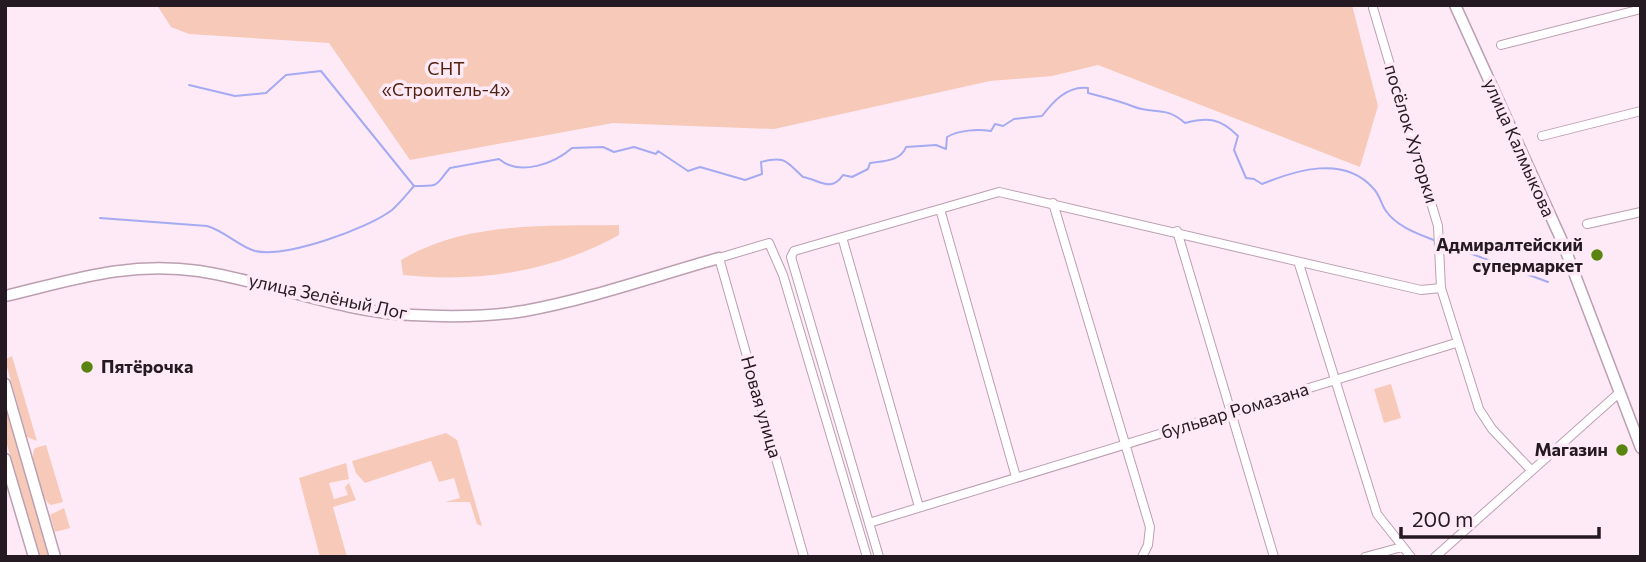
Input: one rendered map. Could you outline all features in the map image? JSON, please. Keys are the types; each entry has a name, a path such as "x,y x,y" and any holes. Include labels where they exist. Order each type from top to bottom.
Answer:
{"street":[{"name":"улица Калмыкова","path":"1455,5 1562,241 1641,448"},
{"name":"посёлок Хуторки","path":"1373,8 1438,226 1441,288 1457,343"},
{"path":"1501,45 1641,9"},
{"path":"1542,136 1641,111"},
{"path":"878,557 790,257 794,251 999,192 1177,231 1299,264 1421,290 1441,288"},
{"path":"1053,203 1150,527 1148,545 1142,557"},
{"path":"940,209 1016,477"},
{"path":"1587,224 1641,212"},
{"path":"1177,231 1233,410 1274,557"},
{"path":"842,237 919,506"},
{"name":"улица Зелёный Лог","path":"6,296 85,275 170,269 235,278 377,311 409,315 477,316 524,311 560,302 769,243 783,275 867,557"},
{"name":"Новая улица","path":"719,258 804,557"},
{"path":"1299,264 1377,514 1411,557"},
{"path":"1457,343 1479,409 1492,429 1531,470"},
{"name":"бульвар Ромазана","path":"869,523 1457,343"},
{"path":"5,384 55,557"},
{"path":"1435,557 1620,392"},
{"path":"5,459 34,557"},
{"path":"1365,557 1402,547"}],"green space":[{"name":"СНТ «Строитель-4»","path":"157,5 1352,5 1378,106 1360,167 1098,65 1052,76 990,81 774,129 613,123 410,160 329,43 189,34 171,27"},
{"path":"619,225 619,235 594,248 541,266 487,276 403,275 401,260 452,238 507,228"},
{"path":"12,356 37,441 27,437 5,360"},
{"path":"1391,384 1401,418 1384,423 1374,389"},
{"path":"5,404 50,557 40,557 5,438"},
{"path":"446,433 457,440 482,526 477,524 470,502 445,502 460,498 454,478 439,482 431,461 365,483 356,473 352,461"},
{"path":"46,445 63,502 51,505 39,487 33,461 35,448"},
{"path":"346,463 349,479 329,483 334,499 348,495 345,487 349,483 356,500 333,507 347,557 320,557 299,478"},
{"path":"64,508 70,528 55,532 50,515"}],"waterway":[{"path":"189,85 235,96 266,93 286,75 321,71 414,186"},
{"path":"100,218 207,226 255,251 286,250 326,240 380,218 392,210 414,186 436,184 450,168 499,159 517,167 537,166 556,159 572,148 603,147 614,152 634,147 656,154 658,151 688,171 700,167 745,180 762,174 761,162 776,159 790,164 803,177 830,184 843,175 852,177 868,169 870,163 896,158 906,147 936,145 946,149 947,137 957,133 991,131 995,124 1003,126 1014,119 1042,116 1067,92 1088,88 1088,93 1139,109 1165,112 1185,123 1200,120 1219,122 1238,136 1234,150 1246,178 1262,184 1304,170 1319,168 1348,171 1373,188 1386,211 1396,221 1436,241"},
{"path":"1442,243 1548,282"}],"place":[{"name":"Адмиралтейский супермаркет","path":"1597,255"},
{"name":"Пятёрочка","path":"87,367"},
{"name":"Магазин","path":"1622,450"}]}
